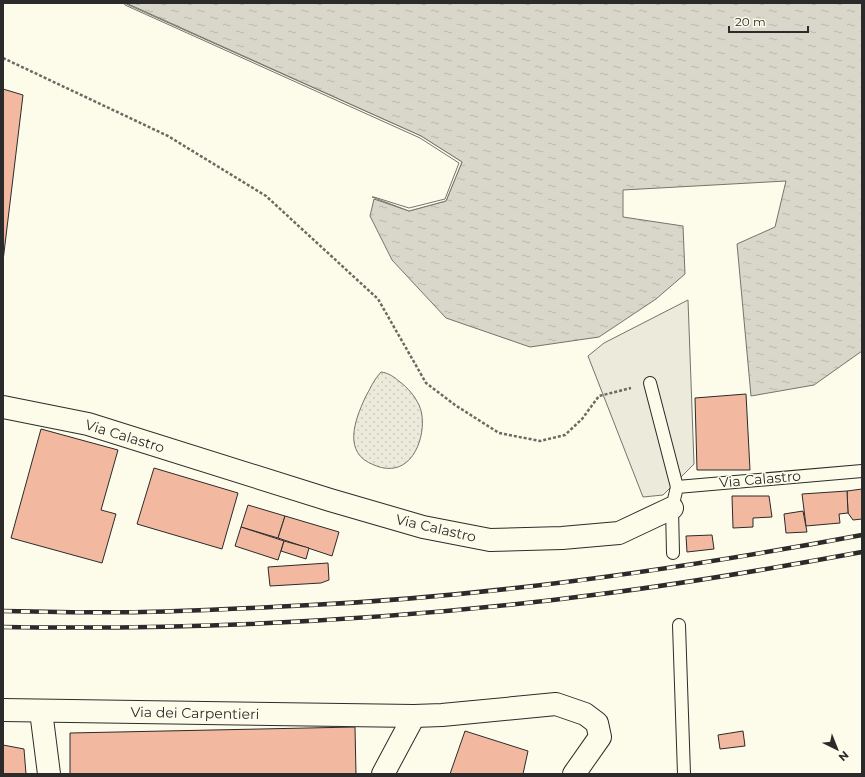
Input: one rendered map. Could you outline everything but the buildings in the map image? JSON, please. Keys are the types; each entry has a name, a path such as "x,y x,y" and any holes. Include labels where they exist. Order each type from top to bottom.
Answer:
{"street":[{"name":"Via Calastro","path":"3,407 88,424 330,500 423,527 490,540 562,538 619,532 672,508"},
{"name":"Via dei Carpentieri","path":"3,710 414,716 442,715 556,704 585,714 597,723 600,737 574,774"},
{"path":"41,711 50,774"},
{"path":"383,774 414,716"}],"lane":[{"path":"650,383 677,487 672,508 673,553"},
{"name":"Via Calastro","path":"677,487 862,471"},
{"path":"679,625 684,774"}],"path":[{"path":"3,58 168,136 266,196 378,299 426,383 455,405 499,433 540,441 565,434 582,419 599,396 650,383"}],"shaded area":[{"path":"688,300 694,464 663,495 643,497 588,356 604,343"},
{"path":"381,372 393,377 408,389 417,401 422,413 422,432 415,451 410,459 403,465 394,468 379,467 364,460 358,453 354,444 355,426 358,416 370,388"}],"water":[{"path":"126,3 862,3 862,351 814,385 751,396 737,244 775,227 786,181 623,190 623,217 683,226 685,274 656,299 599,337 530,347 446,318 392,260 370,216 374,199 409,211 446,201 462,162 421,136"}],"pier":[{"path":"124,3 421,136 462,162 446,201 409,211 372,197 409,208 445,199 459,163 420,138 125,5"}],"railway":[{"path":"3,611 184,611 380,601 450,595 519,588 656,570 862,535"},
{"path":"3,627 78,628 227,625 377,617 452,611 666,585 862,552"}]}
